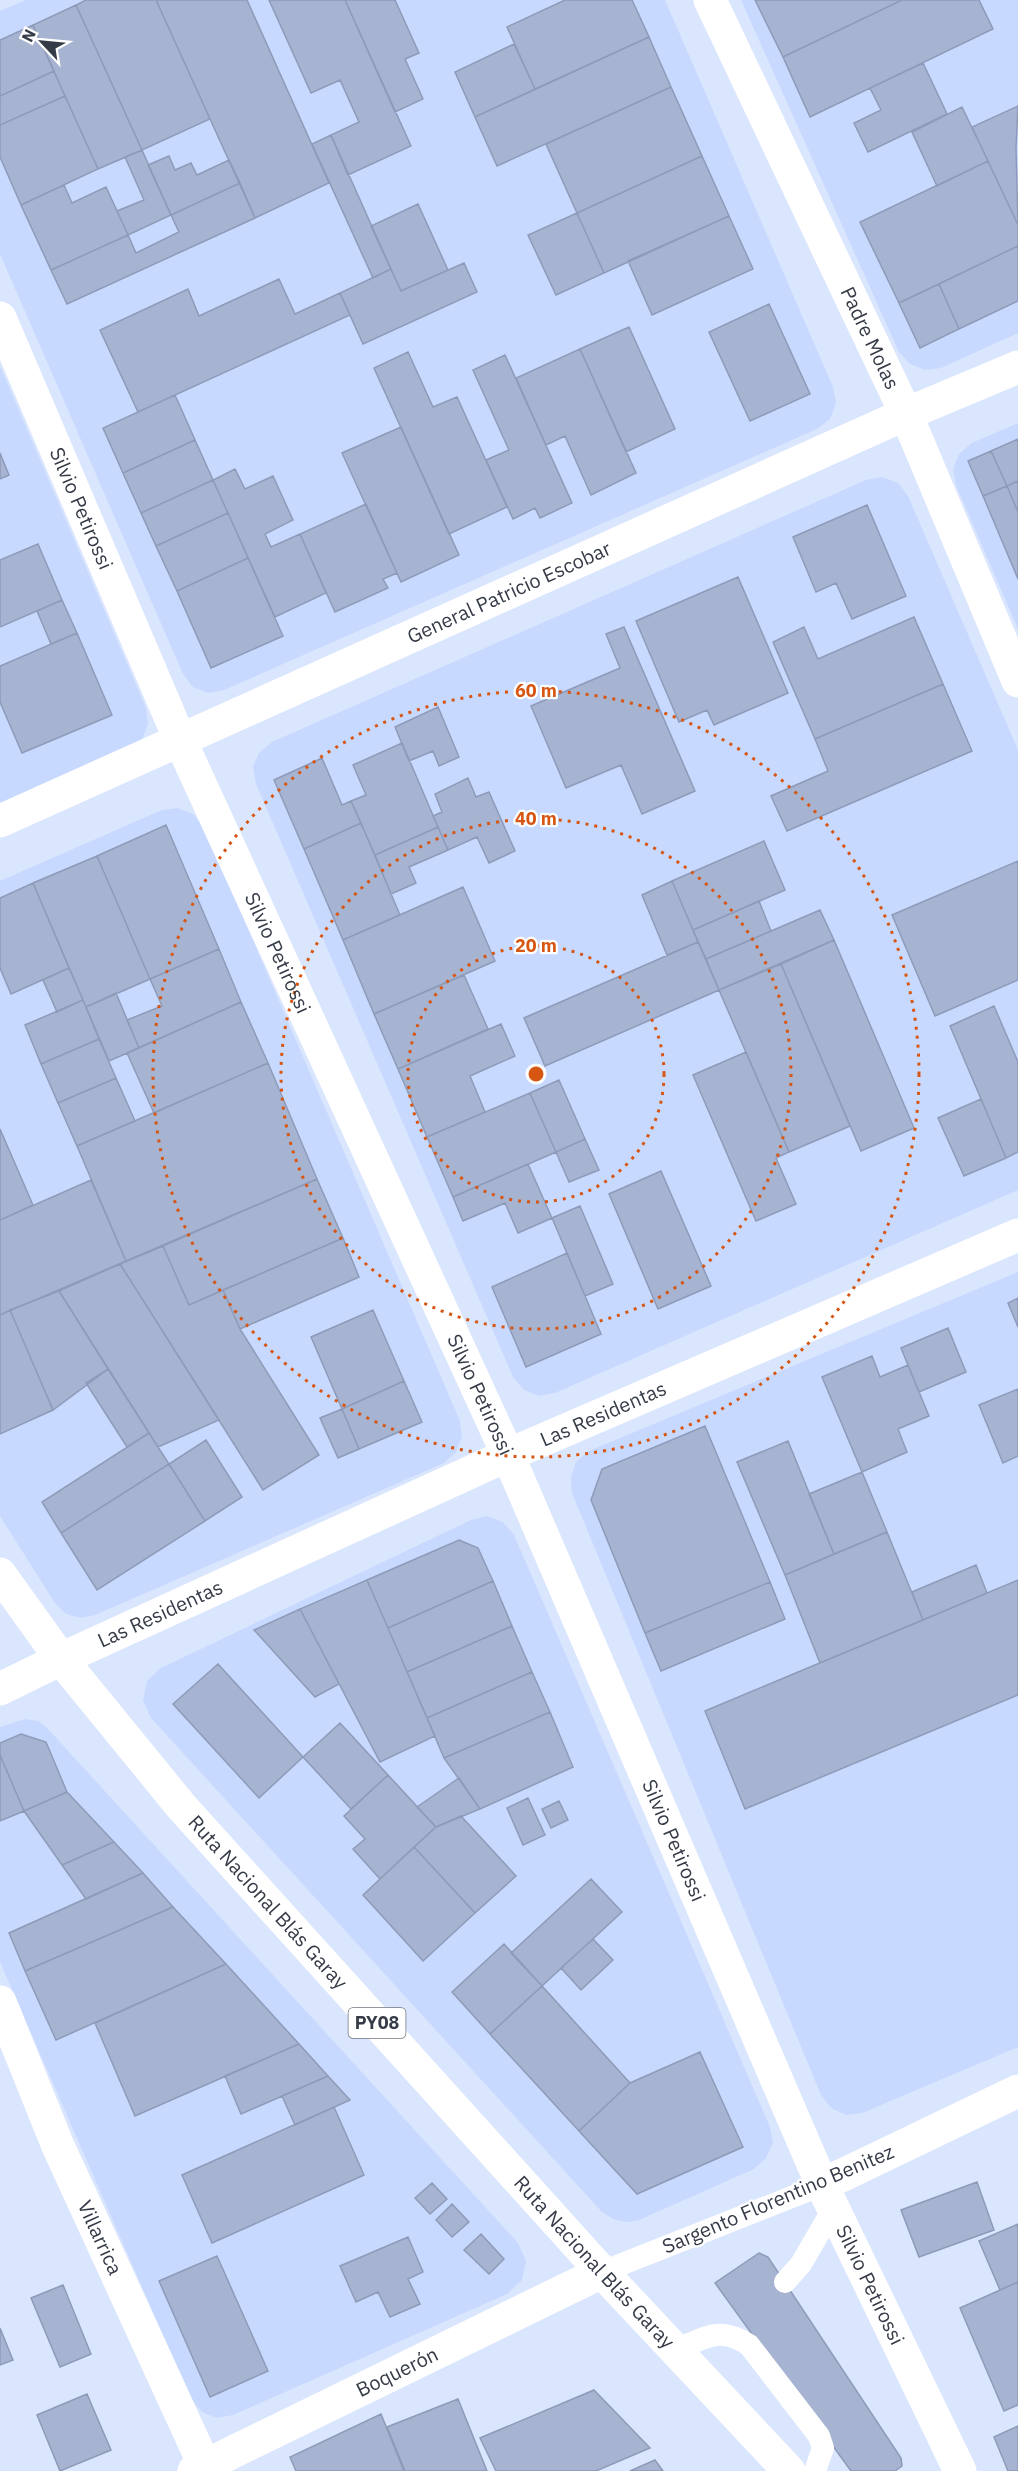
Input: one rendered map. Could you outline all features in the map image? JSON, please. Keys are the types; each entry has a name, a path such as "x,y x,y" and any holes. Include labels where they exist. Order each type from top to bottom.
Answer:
{"main road":[{"name":"Padre Molas","path":"710,0 906,414 1018,681"},
{"name":"Silvio Petirossi","path":"0,318 180,740 508,1455 827,2197 960,2471"},
{"name":"General Patricio Escobar","path":"0,821 906,414 1018,367"},
{"name":"Las Residentas","path":"0,1689 508,1455 1018,1235"},
{"name":"Ruta Nacional Blás Garay","path":"0,1574 61,1659 181,1806 602,2272 783,2466"},
{"name":"Villarrica","path":"0,2001 58,2146 201,2469"},
{"name":"Sargento Florentino Benitez","path":"827,2197 1018,2091"},
{"name":"Boquerón","path":"201,2469 602,2272"}],"lane":[{"name":"Sargento Florentino Benitez","path":"602,2272 827,2197"},
{"path":"784,2282 801,2264 827,2197"},
{"path":"675,2350 716,2333 741,2331 749,2345 819,2436 823,2448 815,2471"}],"shaded area":[{"path":"26,0 665,0 833,387 836,403 830,419 817,429 224,690 208,693 193,687 183,674 0,254 0,11"},
{"path":"741,0 1018,0 1018,333 941,368 925,370 910,364 899,352"},
{"path":"0,366 146,708 148,724 142,740 0,806"},
{"path":"1018,423 1018,629 956,485 953,469 959,454 972,443"},
{"path":"882,477 898,483 908,496 1018,750 1018,1190 555,1393 539,1396 524,1390 513,1377 256,784 253,767 259,753 272,742 866,480"},
{"path":"178,808 193,814 204,827 460,1421 462,1437 456,1452 444,1463 95,1615 81,1618 66,1614 55,1603 0,1516 0,881 162,810"},
{"path":"1018,1272 1018,2047 862,2113 846,2115 831,2108 821,2095 572,1493 571,1477 576,1462 589,1451"},
{"path":"487,1516 503,1522 514,1535 770,2127 773,2143 766,2158 754,2169 639,2220 626,2222 613,2219 602,2212 151,1718 143,1700 147,1681 161,1668 471,1520"},
{"path":"25,1719 38,1721 48,1729 518,2243 526,2261 522,2280 507,2294 233,2415 217,2418 202,2412 191,2399 0,1962 0,1727"}],"building":[{"path":"86,0 156,0 210,119 142,150 76,5"},
{"path":"156,0 247,0 329,183 255,218"},
{"path":"269,0 345,0 411,146 348,175 331,135 359,122 340,80 311,93"},
{"path":"345,0 395,0 419,53 405,59 423,99 395,112"},
{"path":"565,0 632,0 649,37 535,89 507,27"},
{"path":"755,0 902,0 783,57"},
{"path":"902,0 979,0 993,29 810,117 783,57"},
{"path":"76,5 142,150 98,169 33,25"},
{"path":"33,25 54,71 0,96 0,40"},
{"path":"649,37 671,87 497,166 475,117"},
{"path":"514,44 535,89 475,117 455,72"},
{"path":"923,63 947,114 868,152 854,123 881,110 870,88"},
{"path":"54,71 65,96 0,125 0,96"},
{"path":"671,87 702,156 577,213 546,144"},
{"path":"65,96 98,169 21,205 0,157 0,125"},
{"path":"1018,106 1016,148 1018,225 972,127"},
{"path":"962,107 988,161 937,186 912,132"},
{"path":"331,135 391,269 373,278 312,144"},
{"path":"142,150 171,215 128,235 117,211 144,200 125,157"},
{"path":"169,156 175,170 191,163 197,175 229,160 240,183 171,215 148,165"},
{"path":"702,156 729,216 604,273 577,213"},
{"path":"988,161 1018,225 1018,246 899,303 860,222"},
{"path":"240,183 255,218 67,304 51,270 128,235 136,253 179,232 171,215"},
{"path":"64,185 72,203 106,187 128,235 51,270 21,205"},
{"path":"418,204 448,270 401,291 371,226"},
{"path":"577,213 604,273 556,295 528,235"},
{"path":"729,216 753,269 652,315 628,261"},
{"path":"1018,246 1018,301 959,329 939,284"},
{"path":"464,263 477,292 363,344 340,293 391,269 401,291"},
{"path":"279,279 295,314 340,293 350,315 138,412 100,330 188,289 199,316"},
{"path":"939,284 959,329 920,348 899,303"},
{"path":"769,304 810,394 750,421 709,332"},
{"path":"629,327 675,429 626,452 580,349"},
{"path":"580,349 636,473 591,495 565,436 546,445 516,378"},
{"path":"408,352 433,407 457,397 507,507 449,534 374,368"},
{"path":"505,355 572,503 540,518 535,508 513,519 486,460 509,450 473,370"},
{"path":"175,395 195,440 123,473 103,428"},
{"path":"401,427 459,555 401,582 342,453"},
{"path":"1018,439 1018,481 1007,486 991,451"},
{"path":"195,440 213,480 141,513 123,473"},
{"path":"991,451 1007,486 983,496 968,461"},
{"path":"0,453 9,475 0,479"},
{"path":"235,469 245,489 273,476 293,520 265,534 271,547 300,534 326,593 275,617 213,480"},
{"path":"213,480 228,513 156,546 141,513"},
{"path":"1018,481 1018,512 1007,486"},
{"path":"1007,486 1018,512 1018,579 983,496"},
{"path":"366,504 397,573 383,579 388,588 335,612 300,534"},
{"path":"867,505 906,596 852,619 836,583 816,592 793,537"},
{"path":"228,513 248,558 177,591 156,546"},
{"path":"38,544 62,600 0,627 0,560"},
{"path":"248,558 283,636 211,668 177,591"},
{"path":"738,577 788,693 714,725 707,710 679,722 636,621"},
{"path":"62,600 77,633 51,644 37,611"},
{"path":"914,617 943,684 815,739 773,642 804,627 818,659"},
{"path":"624,627 695,791 642,814 621,765 566,788 531,706 620,668 606,634"},
{"path":"77,633 112,715 22,753 0,702 0,666"},
{"path":"943,684 972,751 787,831 771,796 828,771 815,739"},
{"path":"438,707 459,757 439,766 433,751 409,761 395,727"},
{"path":"402,743 438,827 375,855 351,801 366,795 353,765"},
{"path":"322,758 342,805 351,801 361,823 304,849 274,780"},
{"path":"468,778 476,797 489,792 515,851 489,863 477,837 448,850 433,816 442,812 435,794"},
{"path":"361,823 400,915 343,940 304,849"},
{"path":"166,825 219,949 150,979 97,856"},
{"path":"438,827 448,850 409,867 416,883 391,894 375,855"},
{"path":"764,841 785,890 693,930 672,881"},
{"path":"97,856 150,979 86,1007 33,883"},
{"path":"1018,861 1018,980 935,1016 892,915"},
{"path":"672,881 698,942 667,955 642,895"},
{"path":"33,883 69,968 11,994 0,968 0,898"},
{"path":"463,887 495,961 374,1014 343,940"},
{"path":"759,901 771,931 706,959 693,930"},
{"path":"820,910 834,940 719,990 706,959"},
{"path":"834,940 914,1128 861,1151 781,964"},
{"path":"698,942 719,990 545,1066 524,1018"},
{"path":"219,949 241,1002 139,1048 127,1020 162,1006 150,979"},
{"path":"781,964 850,1126 789,1152 719,990"},
{"path":"69,968 83,1000 57,1012 43,980"},
{"path":"464,975 488,1029 398,1069 374,1014"},
{"path":"116,993 139,1048 109,1061 86,1007"},
{"path":"83,1000 99,1039 41,1064 25,1025"},
{"path":"241,1002 268,1063 154,1113 127,1053"},
{"path":"994,1006 1018,1062 1018,1152 1006,1158 950,1026"},
{"path":"501,1024 515,1056 470,1076 485,1112 427,1137 398,1069"},
{"path":"99,1039 116,1078 58,1103 41,1064"},
{"path":"746,1052 789,1152 776,1158 796,1204 756,1221 693,1075"},
{"path":"268,1063 317,1179 126,1261 77,1146"},
{"path":"116,1078 135,1121 77,1146 58,1103"},
{"path":"559,1080 585,1139 556,1152 530,1093"},
{"path":"530,1093 556,1152 453,1197 427,1137"},
{"path":"981,1099 1006,1158 964,1176 938,1118"},
{"path":"0,1129 33,1205 0,1220"},
{"path":"585,1139 599,1170 569,1182 556,1152"},
{"path":"528,1164 552,1218 518,1233 505,1203 463,1221 453,1197"},
{"path":"661,1171 711,1286 658,1309 609,1194"},
{"path":"317,1179 343,1238 189,1305 163,1246"},
{"path":"91,1180 126,1261 0,1315 0,1220"},
{"path":"580,1206 613,1284 585,1296 552,1218"},
{"path":"343,1238 359,1277 240,1329 223,1290"},
{"path":"163,1246 189,1305 223,1290 240,1329 319,1455 263,1490 120,1264"},
{"path":"567,1253 601,1334 526,1367 492,1287"},
{"path":"120,1264 219,1420 158,1447 59,1291"},
{"path":"59,1291 108,1369 53,1410 10,1310"},
{"path":"1018,1298 1018,1327 1008,1303"},
{"path":"10,1310 53,1410 0,1434 0,1315"},
{"path":"373,1310 404,1381 342,1409 311,1337"},
{"path":"948,1328 966,1372 919,1392 901,1348"},
{"path":"872,1356 880,1377 908,1365 929,1416 898,1429 907,1452 862,1472 822,1377"},
{"path":"108,1369 149,1433 127,1447 86,1383"},
{"path":"404,1381 422,1422 359,1449 342,1409"},
{"path":"1018,1389 1018,1456 1003,1463 979,1405"},
{"path":"342,1409 359,1449 338,1458 320,1418"},
{"path":"705,1426 770,1582 645,1633 591,1500 602,1469"},
{"path":"149,1433 169,1464 61,1533 42,1502"},
{"path":"206,1440 242,1497 205,1521 169,1464"},
{"path":"788,1441 834,1554 785,1575 737,1462"},
{"path":"169,1464 205,1521 97,1590 61,1533"},
{"path":"862,1472 887,1532 834,1554 809,1494"},
{"path":"887,1532 923,1620 820,1663 785,1575"},
{"path":"459,1540 478,1548 493,1581 388,1628 367,1580"},
{"path":"976,1565 987,1593 923,1620 912,1592"},
{"path":"367,1580 435,1736 380,1762 300,1609"},
{"path":"1018,1580 1018,1695 745,1809 705,1711"},
{"path":"493,1581 512,1626 407,1672 388,1628"},
{"path":"770,1582 785,1619 661,1671 645,1633"},
{"path":"300,1609 339,1684 315,1697 254,1630"},
{"path":"512,1626 532,1672 427,1718 407,1672"},
{"path":"218,1664 303,1757 259,1798 173,1704"},
{"path":"532,1672 550,1712 444,1758 427,1718"},
{"path":"550,1712 573,1767 480,1809 444,1758"},
{"path":"340,1723 388,1775 351,1809 303,1757"},
{"path":"21,1734 46,1742 67,1792 24,1811 0,1755 0,1743"},
{"path":"0,1755 24,1811 0,1821"},
{"path":"388,1775 436,1827 380,1879 353,1849 365,1839 344,1816"},
{"path":"459,1778 480,1809 436,1827 417,1807"},
{"path":"67,1792 114,1842 62,1865 24,1811"},
{"path":"528,1798 545,1835 523,1845 507,1808"},
{"path":"559,1801 568,1820 551,1828 542,1809"},
{"path":"461,1816 516,1876 475,1913 414,1847 436,1827"},
{"path":"114,1842 143,1873 86,1899 62,1865"},
{"path":"414,1847 475,1913 423,1961 363,1895"},
{"path":"143,1873 173,1907 25,1971 9,1933"},
{"path":"591,1879 622,1912 542,1986 511,1953"},
{"path":"173,1907 226,1964 56,2040 25,1971"},
{"path":"593,1939 613,1960 581,1990 561,1968"},
{"path":"504,1944 542,1986 490,2034 452,1992"},
{"path":"226,1964 299,2044 135,2116 95,2023"},
{"path":"542,1986 630,2083 579,2131 490,2034"},
{"path":"299,2044 328,2076 241,2114 225,2076"},
{"path":"700,2052 743,2147 637,2194 579,2131 630,2083"},
{"path":"328,2076 350,2100 295,2125 282,2096"},
{"path":"334,2107 364,2175 212,2243 182,2175"},
{"path":"977,2182 994,2230 919,2257 901,2210"},
{"path":"432,2183 447,2199 430,2214 415,2198"},
{"path":"452,2204 469,2222 452,2237 436,2220"},
{"path":"1018,2224 1018,2282 1000,2290 979,2241"},
{"path":"481,2234 504,2259 489,2274 464,2250"},
{"path":"408,2237 423,2272 408,2279 420,2304 390,2317 378,2292 356,2302 340,2266"},
{"path":"759,2253 768,2257 901,2458 902,2466 895,2471 851,2471 715,2283"},
{"path":"217,2256 268,2371 210,2397 159,2281"},
{"path":"1018,2282 1018,2405 1004,2411 960,2308"},
{"path":"63,2285 91,2354 60,2367 31,2298"},
{"path":"0,2328 13,2360 0,2365"},
{"path":"594,2390 650,2448 596,2471 496,2471 480,2438"},
{"path":"87,2394 111,2450 60,2471 37,2415"},
{"path":"458,2399 487,2471 405,2471 387,2427"},
{"path":"381,2414 404,2471 296,2471 290,2457"},
{"path":"1018,2426 1018,2471 1008,2471 994,2437"},
{"path":"655,2460 663,2471 630,2471"}]}
